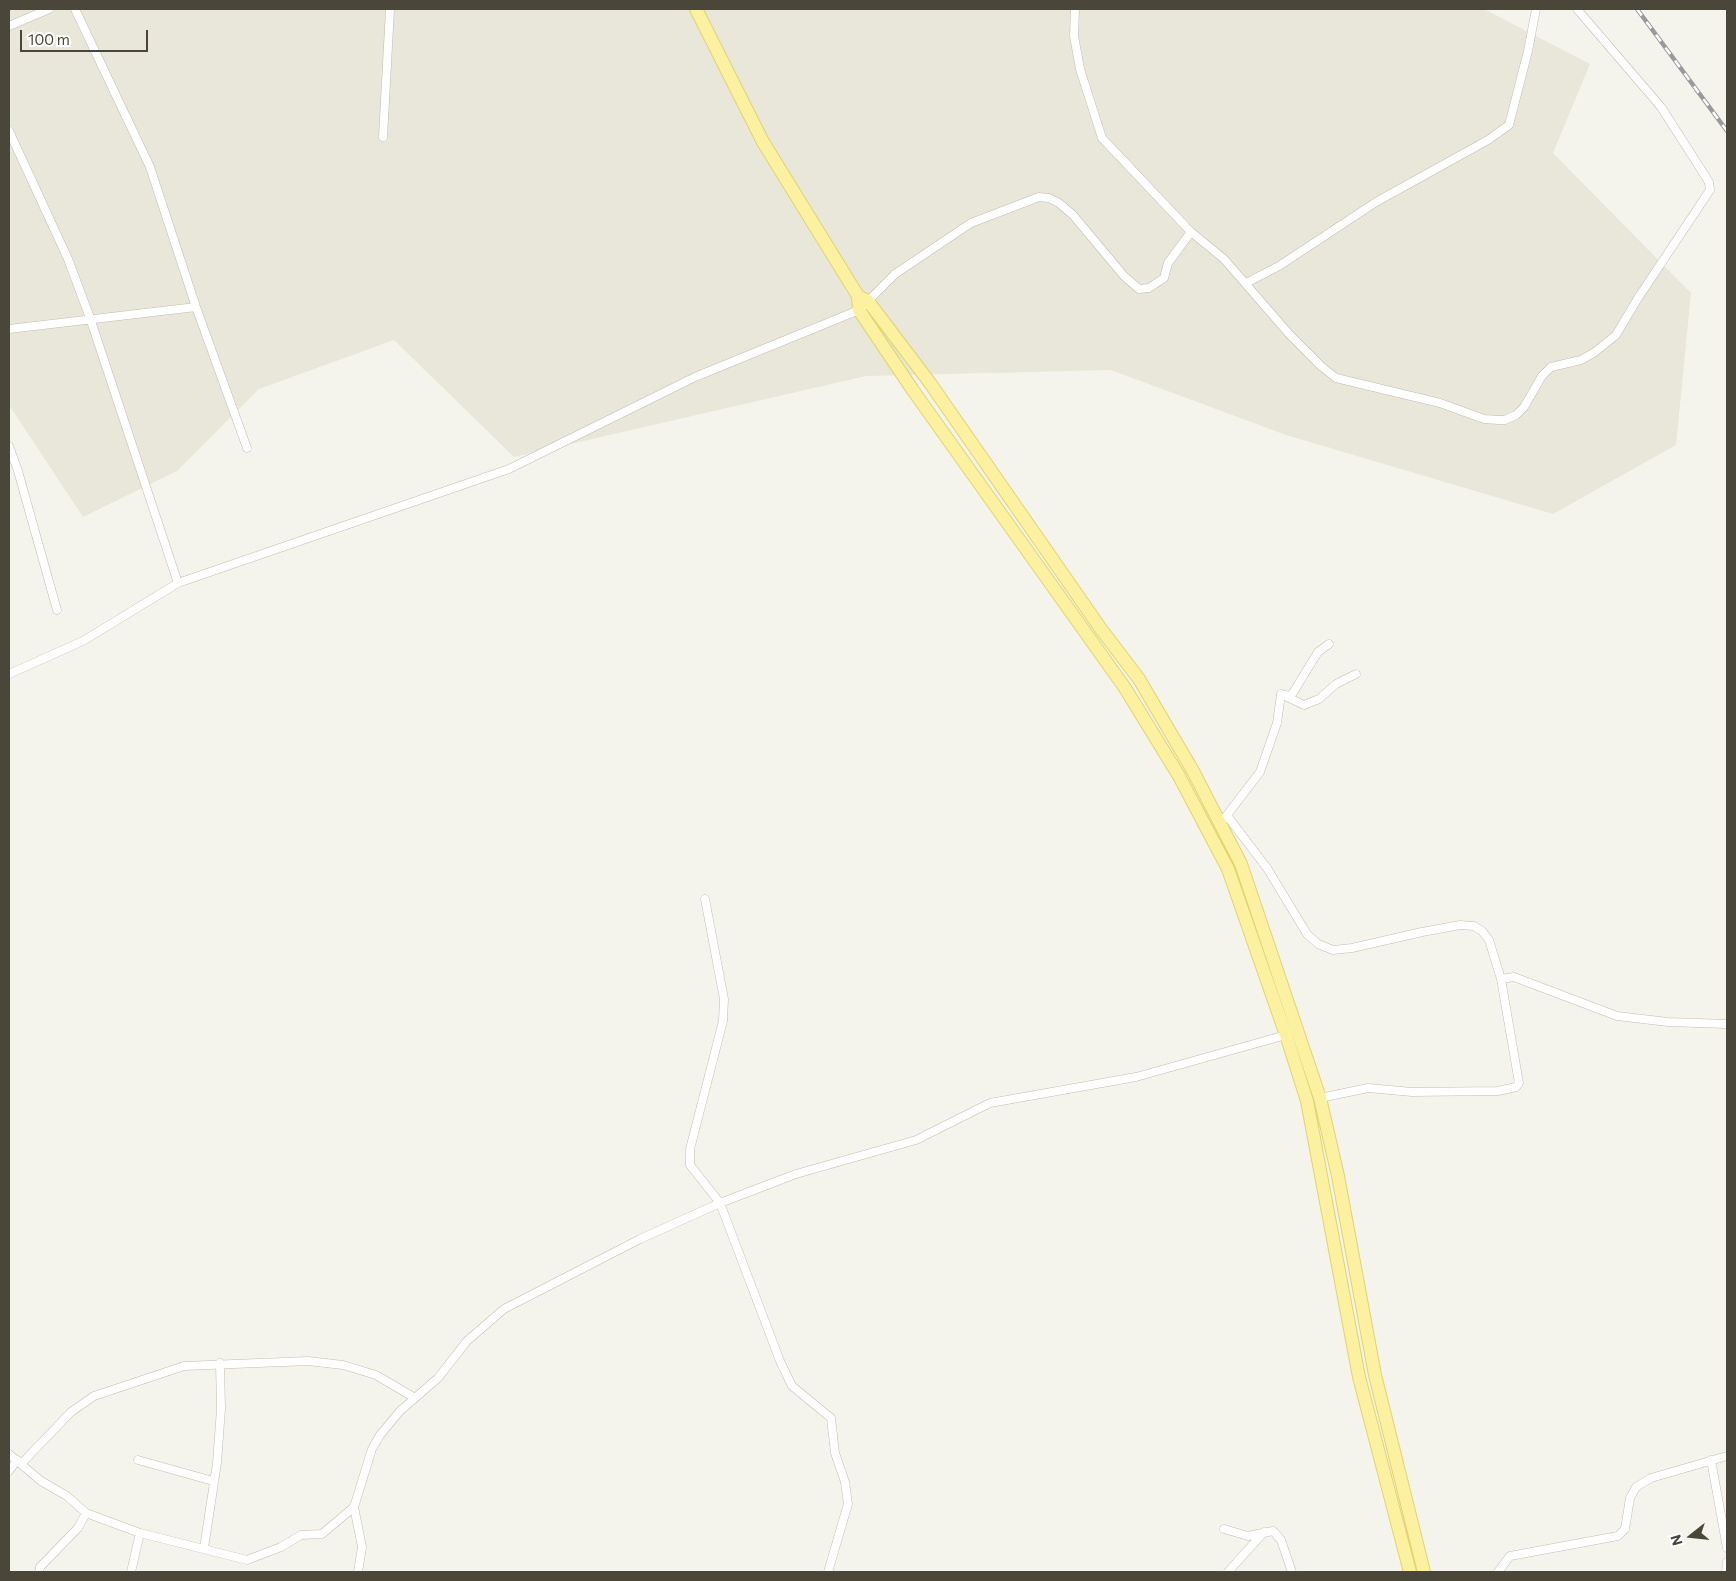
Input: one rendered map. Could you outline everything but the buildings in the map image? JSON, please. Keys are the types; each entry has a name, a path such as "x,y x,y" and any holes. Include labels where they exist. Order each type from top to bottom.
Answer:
{"main road":[{"path":"696,9 763,142 923,405 1125,688 1179,776 1228,869 1307,1101 1359,1378 1410,1572"},
{"path":"862,302 930,383 1100,629 1140,679 1224,819 1299,1030 1320,1098 1338,1176 1375,1375 1424,1572"}],"street":[{"path":"9,26 49,9"},
{"path":"75,9 150,166 196,306 247,448"},
{"path":"383,137 390,9"},
{"path":"1075,9 1074,36 1080,69 1102,138 1191,232 1224,258 1290,335 1336,378 1440,403 1484,419 1506,420 1516,415 1524,407 1542,376 1552,367 1581,360 1616,335 1638,298 1706,199 1710,186 1661,107 1577,9"},
{"path":"1246,283 1279,266 1376,202 1488,140 1509,125 1528,50 1536,9"},
{"path":"9,131 68,260 90,318 178,582"},
{"path":"9,674 83,641 178,582 509,468 695,377 862,302 895,274 971,223 1039,197 1049,198 1060,203 1073,214 1124,276 1139,289 1149,288 1164,278 1168,263 1191,232"},
{"path":"9,329 196,306"},
{"path":"9,446 57,610"},
{"path":"1281,694 1292,696 1318,652 1329,644"},
{"path":"1281,694 1304,705 1318,699 1336,684 1356,674"},
{"path":"1281,694 1277,723 1260,772 1224,819 1266,868 1307,934 1318,944 1333,950 1352,948 1460,925 1474,926 1482,931 1489,940 1501,979 1519,1083 1516,1087 1498,1091 1412,1092 1368,1088 1320,1098"},
{"path":"705,899 724,999 723,1021 690,1148 690,1164 720,1203 780,1361 792,1386 831,1418 835,1453 845,1482 848,1504 828,1572"},
{"path":"1501,979 1514,977 1617,1016 1668,1022 1727,1024"},
{"path":"358,1572 362,1547 354,1507 372,1449 380,1435 400,1411 438,1378 467,1342 504,1309 640,1239 720,1203 796,1174 916,1140 990,1103 1136,1077 1286,1035"},
{"path":"9,1471 71,1412 94,1396 184,1366 308,1360 343,1365 376,1376 415,1398"},
{"path":"204,1548 212,1481 217,1463 221,1409 220,1363"},
{"path":"9,1454 41,1481 67,1496 86,1513 140,1533 247,1560 281,1547 301,1535 322,1534 335,1525 354,1507"},
{"path":"1498,1572 1510,1556 1618,1536 1625,1529 1630,1498 1636,1487 1651,1478 1727,1456"},
{"path":"138,1460 212,1481"},
{"path":"1711,1460 1727,1548"},
{"path":"39,1572 40,1567 78,1528 86,1513"},
{"path":"1224,1528 1240,1535 1273,1531 1278,1534 1292,1572"},
{"path":"1228,1572 1264,1532"},
{"path":"131,1572 140,1533"},
{"path":"1726,1572 1727,1562"}],"shaded area":[{"path":"9,9 1484,9 1590,64 1553,153 1691,293 1676,445 1553,514 1286,435 1111,370 866,376 514,457 394,340 259,389 177,471 83,517 9,405"}],"railway":[{"path":"1637,9 1727,131"}]}
